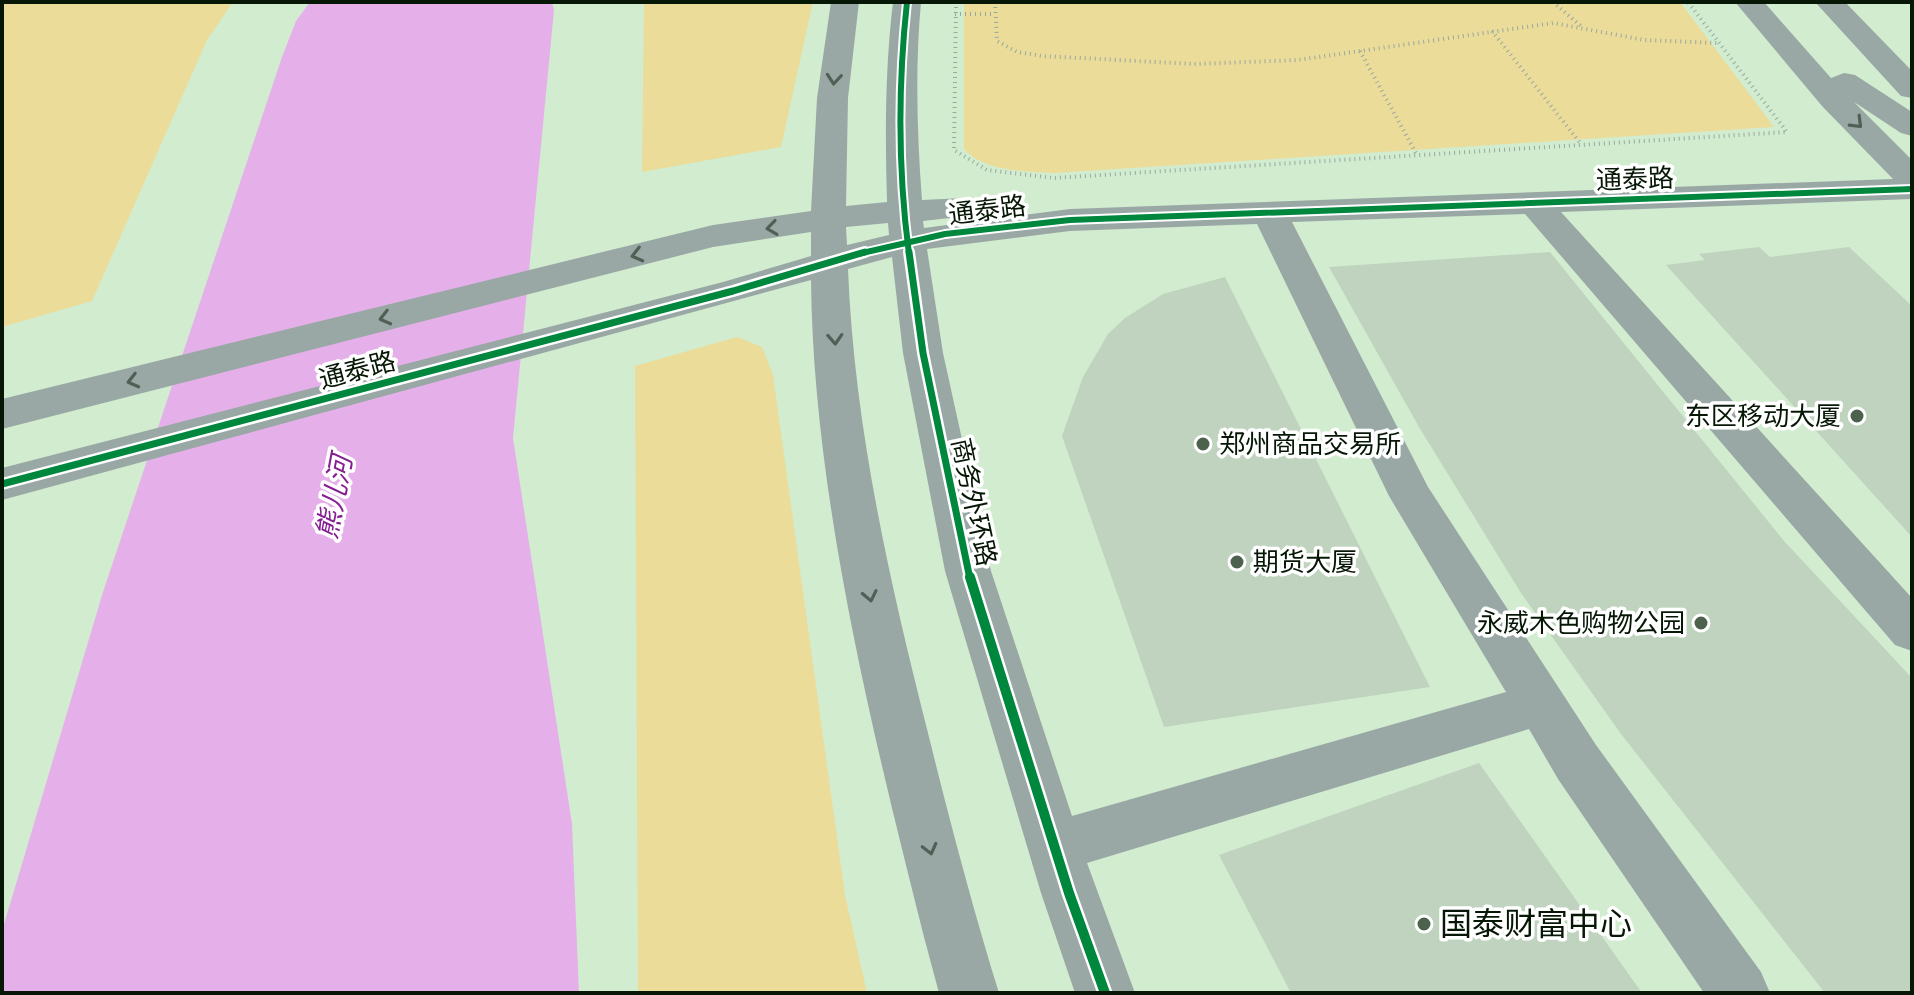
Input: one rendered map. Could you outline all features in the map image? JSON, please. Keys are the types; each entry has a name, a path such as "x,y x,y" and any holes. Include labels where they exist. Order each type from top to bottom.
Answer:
{"street":[{"path":"845,2 836,50 829,140 828,219 836,361 867,588 949,925 969,993"},
{"name":"商务外环路","path":"907,2 902,50 901,138 907,227 923,353 968,571 1055,847 1105,993"},
{"path":"1749,2 1823,89 1910,178"},
{"path":"1772,2 1832,74 1912,126"},
{"path":"1829,2 1912,89"},
{"name":"通泰路","path":"2,414 713,236 828,219 945,234 1070,220 1534,203 1910,178"},
{"name":"通泰路","path":"2,484 733,291 830,262 907,227 1067,202 1910,178"},
{"path":"1534,203 1907,618"},
{"path":"1269,212 1411,496 1577,762 1740,993"},
{"path":"1055,847 1540,704"}],"path":[{"path":"956,2 954,150 966,163 990,171 1054,178 1787,132 1688,2"},
{"path":"995,2 993,14 997,41 1017,52 1042,56 1194,64 1298,60 1538,23 1582,26 1644,40 1718,43"},
{"path":"1553,2 1582,26"},
{"path":"955,14 993,14"},
{"path":"1492,31 1581,145"},
{"path":"1360,51 1417,155"}],"shaded area":[{"path":"2,2 233,2 207,40 92,301 2,327"},
{"path":"644,2 813,2 781,147 642,172"},
{"path":"964,2 1680,2 1774,127 1054,173 1018,171 983,162 964,149"},
{"path":"737,337 762,347 773,375 845,895 867,993 638,993 635,366"}],"water":[{"name":"熊儿河","path":"310,2 552,2 554,10 513,438 572,824 579,993 2,993 2,931 103,592 282,57 296,21"}],"building":[{"name":"东区移动大厦","path":"1759,247 1770,257 1849,247 1912,306 1912,537 1666,265 1705,260 1699,254"},
{"name":"永威木色购物公园","path":"1550,252 1784,541 1912,678 1912,993 1825,993 1621,734 1521,593 1419,427 1329,267"},
{"name":"期货大厦","path":"1225,277 1430,687 1164,727 1062,436 1083,377 1108,334 1125,318 1163,294"},
{"name":"国泰财富中心","path":"1479,763 1642,993 1291,993 1219,855"}],"cycle path":[{"path":"907,2 902,50 901,138 906,229 923,353 968,571 1069,893 1105,993"},
{"path":"2,484 733,291 864,252 945,234 1070,220 1912,189"}],"place":[{"name":"东区移动大厦","path":"1857,416"},
{"name":"郑州商品交易所","path":"1203,444"},
{"name":"期货大厦","path":"1237,562"},
{"name":"永威木色购物公园","path":"1701,623"},
{"name":"国泰财富中心","path":"1424,924"}]}
